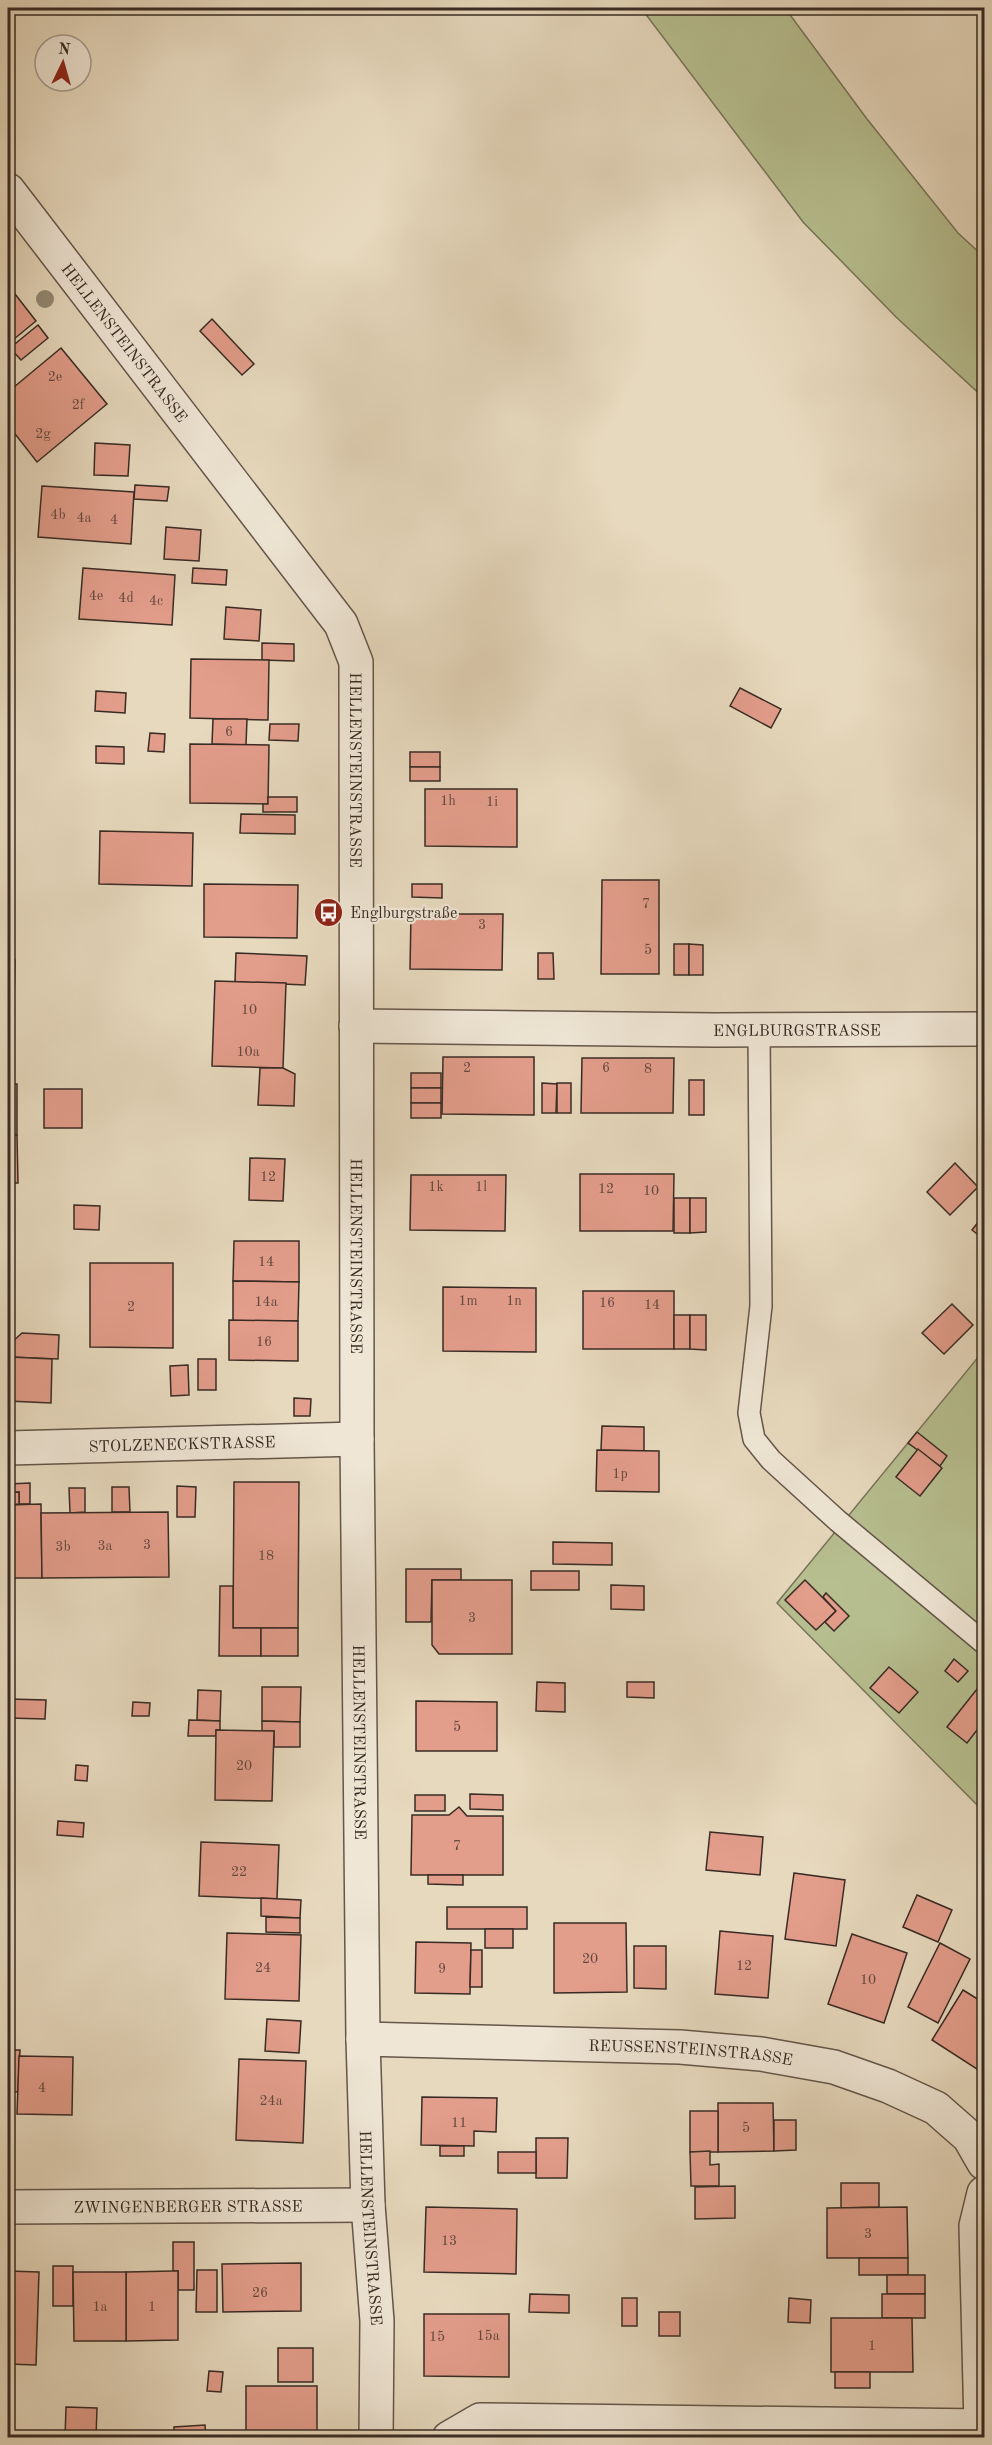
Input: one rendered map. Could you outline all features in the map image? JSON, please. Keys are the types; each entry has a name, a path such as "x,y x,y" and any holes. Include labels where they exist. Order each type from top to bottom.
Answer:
{"street":[{"name":"HELLENSTEINSTRASSE","path":"8,190 341,624 356,662 357,1439 363,2039 368,2205 377,2321 376,2438"},
{"name":"ENGLBURGSTRASSE","path":"356,1026 759,1030 984,1029"},
{"name":"STOLZENECKSTRASSE","path":"8,1448 357,1439"},
{"name":"REUSSENSTEINSTRASSE","path":"363,2039 680,2047 761,2054 834,2067 888,2086 936,2108 969,2137 984,2163"},
{"path":"448,2438 480,2420 983,2426 976,2226 984,2193"},
{"name":"ZWINGENBERGER STRASSE","path":"8,2207 368,2205"}],"lane":[{"path":"759,1030 761,1306 748,1413 754,1439 771,1461 838,1521 984,1643"}],"green space":[{"path":"641,8 785,8 867,119 958,233 984,257 984,398 896,317 803,222"},
{"path":"984,1350 984,1812 777,1603"}],"building":[{"path":"8,285 36,321 8,344"},
{"path":"212,319 254,364 242,375 200,331"},
{"path":"38,325 48,338 21,360 10,348"},
{"path":"61,348 107,404 37,462 8,425 8,392"},
{"path":"95,443 130,445 128,476 94,475"},
{"path":"135,485 169,487 167,501 134,499"},
{"path":"42,486 134,492 131,544 38,537"},
{"path":"166,527 201,530 199,561 164,559"},
{"path":"83,568 175,575 172,625 79,619"},
{"path":"193,568 227,570 226,585 192,583"},
{"path":"226,607 261,610 259,641 224,639"},
{"path":"262,643 294,644 294,661 262,660"},
{"path":"191,659 269,660 268,720 190,718"},
{"path":"740,688 781,709 771,728 730,706"},
{"path":"96,691 126,693 125,713 95,711"},
{"path":"213,719 247,719 246,745 212,744"},
{"path":"270,724 299,724 298,741 269,740"},
{"path":"150,733 165,734 164,752 148,751"},
{"path":"190,744 269,745 268,804 190,803"},
{"path":"96,746 124,747 124,764 96,763"},
{"path":"410,752 440,752 440,767 410,767"},
{"path":"410,767 440,767 440,781 410,781"},
{"path":"425,789 517,789 517,847 425,846"},
{"path":"268,797 297,797 297,812 263,812 263,804 268,804"},
{"path":"241,814 295,815 295,834 240,833"},
{"path":"100,831 193,833 192,886 99,884"},
{"path":"602,880 659,880 659,974 601,974"},
{"path":"204,884 298,885 297,938 204,937"},
{"path":"412,884 442,884 442,898 412,897"},
{"path":"411,914 503,914 502,970 410,969"},
{"path":"674,944 689,944 689,975 674,975"},
{"path":"689,944 703,945 703,975 689,975"},
{"path":"236,953 307,956 305,985 235,982"},
{"path":"538,953 553,953 554,979 538,979"},
{"path":"8,960 15,960 13,1046 8,1046"},
{"path":"215,981 286,983 283,1068 212,1066"},
{"path":"443,1057 534,1057 534,1115 442,1114"},
{"path":"582,1058 674,1058 673,1113 581,1113"},
{"path":"260,1068 283,1068 295,1074 294,1106 258,1105"},
{"path":"411,1073 441,1073 441,1088 411,1088"},
{"path":"689,1080 704,1080 704,1115 689,1115"},
{"path":"542,1083 557,1084 556,1113 542,1113"},
{"path":"557,1083 571,1083 571,1113 557,1113"},
{"path":"8,1084 17,1084 17,1135 8,1135"},
{"path":"411,1088 441,1088 441,1103 411,1103"},
{"path":"44,1089 82,1089 82,1128 44,1128"},
{"path":"411,1103 441,1103 441,1118 411,1118"},
{"path":"8,1135 17,1135 18,1183 8,1183"},
{"path":"250,1158 285,1159 283,1201 249,1200"},
{"path":"955,1163 978,1187 950,1215 927,1192"},
{"path":"580,1174 674,1174 673,1231 580,1231"},
{"path":"411,1175 506,1175 505,1231 410,1230"},
{"path":"674,1198 690,1198 690,1233 674,1233"},
{"path":"690,1198 706,1198 706,1232 690,1233"},
{"path":"74,1205 100,1206 99,1230 74,1229"},
{"path":"984,1215 984,1235 982,1238 972,1230"},
{"path":"234,1241 299,1241 299,1282 233,1281"},
{"path":"90,1263 173,1263 173,1348 90,1347"},
{"path":"233,1281 299,1282 298,1321 233,1321"},
{"path":"443,1287 536,1288 536,1352 443,1351"},
{"path":"583,1291 674,1291 674,1349 583,1349"},
{"path":"952,1304 973,1325 944,1354 922,1333"},
{"path":"674,1315 690,1315 690,1349 674,1349"},
{"path":"690,1315 706,1315 706,1350 690,1349"},
{"path":"229,1320 298,1321 298,1361 229,1360"},
{"path":"22,1333 59,1335 58,1359 10,1357 11,1343"},
{"path":"8,1357 10,1357 8,1396"},
{"path":"10,1357 52,1359 51,1403 8,1401"},
{"path":"198,1359 216,1359 216,1390 198,1390"},
{"path":"188,1365 189,1395 171,1396 170,1366"},
{"path":"294,1398 311,1399 310,1416 294,1416"},
{"path":"602,1426 644,1427 644,1451 601,1450"},
{"path":"917,1432 947,1456 940,1466 908,1443"},
{"path":"918,1449 942,1468 920,1496 896,1477"},
{"path":"597,1450 659,1451 659,1492 596,1491"},
{"path":"234,1482 299,1482 298,1628 233,1628"},
{"path":"30,1483 30,1504 19,1504 19,1492 8,1493 8,1484"},
{"path":"177,1486 196,1487 195,1517 177,1517"},
{"path":"112,1487 129,1487 130,1512 112,1512"},
{"path":"69,1488 85,1488 85,1512 70,1513"},
{"path":"19,1492 19,1504 8,1505 8,1493"},
{"path":"41,1504 42,1578 8,1578 8,1505"},
{"path":"168,1512 169,1577 42,1578 41,1513"},
{"path":"553,1542 612,1543 612,1565 553,1564"},
{"path":"406,1569 461,1569 461,1580 432,1580 431,1622 406,1622"},
{"path":"531,1571 579,1571 579,1590 531,1590"},
{"path":"432,1580 512,1580 512,1654 439,1654 432,1645"},
{"path":"805,1580 836,1611 816,1630 785,1600"},
{"path":"611,1585 644,1586 644,1610 611,1609"},
{"path":"220,1586 233,1586 233,1628 261,1628 261,1656 219,1656"},
{"path":"826,1593 849,1616 834,1631 825,1622 836,1611 823,1597"},
{"path":"261,1628 298,1628 298,1656 261,1656"},
{"path":"954,1659 968,1671 958,1682 945,1671"},
{"path":"889,1667 918,1692 899,1713 870,1688"},
{"path":"537,1682 565,1683 565,1712 536,1711"},
{"path":"627,1682 654,1682 654,1698 627,1697"},
{"path":"981,1684 984,1686 984,1721 967,1743 947,1727"},
{"path":"262,1687 301,1687 300,1722 262,1721"},
{"path":"198,1690 221,1691 220,1721 197,1720"},
{"path":"8,1699 46,1700 45,1719 8,1718"},
{"path":"416,1701 497,1702 497,1751 416,1751"},
{"path":"133,1702 150,1703 149,1716 132,1716"},
{"path":"189,1720 220,1721 220,1730 216,1730 216,1736 188,1736"},
{"path":"262,1721 300,1722 300,1747 274,1747 274,1731 262,1731"},
{"path":"216,1730 274,1731 272,1801 215,1800"},
{"path":"76,1765 88,1766 87,1781 75,1780"},
{"path":"470,1794 503,1795 503,1810 470,1809"},
{"path":"415,1795 445,1795 445,1811 415,1811"},
{"path":"459,1807 467,1816 503,1816 503,1875 411,1875 412,1815 449,1815"},
{"path":"58,1821 84,1823 83,1837 57,1835"},
{"path":"710,1832 763,1837 760,1875 706,1870"},
{"path":"201,1842 279,1845 277,1899 199,1896"},
{"path":"794,1873 845,1880 836,1946 785,1939"},
{"path":"428,1875 463,1875 463,1885 428,1884"},
{"path":"917,1895 952,1910 938,1942 903,1927"},
{"path":"261,1898 301,1900 300,1918 261,1916"},
{"path":"447,1907 527,1907 527,1929 447,1929"},
{"path":"266,1917 300,1918 300,1933 266,1932"},
{"path":"554,1923 626,1923 627,1992 554,1993"},
{"path":"485,1929 513,1929 513,1948 485,1948"},
{"path":"720,1931 773,1936 768,1998 715,1994"},
{"path":"227,1933 301,1935 299,2001 225,1999"},
{"path":"852,1934 907,1953 884,2023 828,2004"},
{"path":"416,1942 471,1943 470,1994 415,1993"},
{"path":"940,1943 970,1959 938,2023 908,2007"},
{"path":"634,1946 666,1946 666,1989 634,1988"},
{"path":"471,1950 482,1950 482,1987 470,1987"},
{"path":"963,1990 984,2003 983,2073 932,2040"},
{"path":"267,2019 301,2021 299,2053 265,2051"},
{"path":"8,2050 20,2050 18,2092 8,2091"},
{"path":"19,2056 73,2057 72,2115 17,2114"},
{"path":"239,2059 306,2061 303,2143 236,2140"},
{"path":"422,2097 497,2098 496,2132 474,2131 474,2146 421,2145"},
{"path":"718,2103 773,2103 774,2151 718,2152"},
{"path":"690,2111 718,2111 718,2152 690,2152"},
{"path":"774,2120 796,2120 796,2150 774,2151"},
{"path":"536,2138 568,2138 567,2178 536,2178"},
{"path":"440,2146 464,2146 464,2156 440,2156"},
{"path":"710,2151 710,2165 719,2164 719,2186 691,2186 690,2152"},
{"path":"498,2152 536,2152 536,2173 498,2173"},
{"path":"841,2183 879,2183 879,2207 841,2208"},
{"path":"735,2186 735,2218 695,2219 695,2187"},
{"path":"426,2207 517,2209 516,2274 424,2272"},
{"path":"907,2207 908,2258 827,2258 827,2208"},
{"path":"173,2242 194,2242 194,2290 178,2290 178,2271 173,2271"},
{"path":"859,2258 908,2258 908,2275 859,2275"},
{"path":"301,2263 301,2311 223,2312 222,2264"},
{"path":"53,2266 73,2266 73,2306 53,2306"},
{"path":"197,2270 217,2270 217,2312 196,2312"},
{"path":"8,2271 39,2272 36,2365 8,2364"},
{"path":"178,2271 178,2340 126,2341 126,2272"},
{"path":"73,2272 126,2272 126,2341 74,2341"},
{"path":"887,2275 925,2275 925,2294 887,2294"},
{"path":"530,2294 569,2295 569,2313 529,2312"},
{"path":"882,2294 925,2294 925,2318 882,2318"},
{"path":"622,2298 637,2298 637,2326 622,2326"},
{"path":"789,2298 811,2300 810,2323 788,2322"},
{"path":"659,2312 680,2312 680,2336 659,2336"},
{"path":"424,2314 509,2314 509,2377 424,2376"},
{"path":"831,2318 912,2318 913,2372 831,2372"},
{"path":"278,2348 313,2348 313,2382 278,2382"},
{"path":"209,2371 223,2372 221,2392 207,2391"},
{"path":"835,2372 870,2372 870,2388 835,2388"},
{"path":"246,2386 317,2386 317,2438 246,2438"},
{"path":"66,2407 97,2408 96,2438 65,2438"},
{"path":"205,2425 206,2438 174,2438 174,2427"}],"place":[{"name":"Englburgstraße","path":"329,912"}]}
